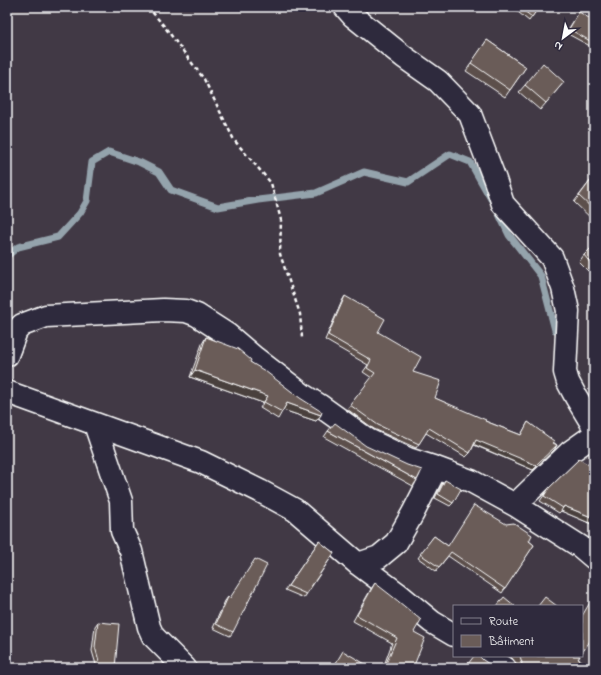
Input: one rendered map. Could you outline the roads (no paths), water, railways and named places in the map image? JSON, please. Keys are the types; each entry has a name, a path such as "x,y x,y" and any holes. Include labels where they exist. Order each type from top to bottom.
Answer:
{"street":[{"path":"345,7 353,16 438,81 470,114 503,204 552,258 563,288 568,311 565,372 568,382 576,397 594,426"},
{"path":"7,355 16,331 22,325 46,316 163,310 186,311 197,315 228,335 303,395 368,440 408,459 471,481 515,505 581,547 594,558"},
{"path":"7,392 201,462 260,491 294,510 358,564 432,622 453,634"},
{"path":"95,424 121,501 122,531 131,551 148,627 153,636 185,668"},
{"path":"515,505 570,452 594,435"},
{"path":"358,564 379,557 396,543 436,468"},
{"path":"488,657 505,668"}],"waterway":[{"path":"7,256 18,247 58,237 80,213 87,201 92,162 109,152 139,162 159,172 171,190 218,207 258,200 316,193 364,172 408,182 450,154 470,162 491,199"},
{"path":"497,210 509,235 541,276 555,330"}]}
